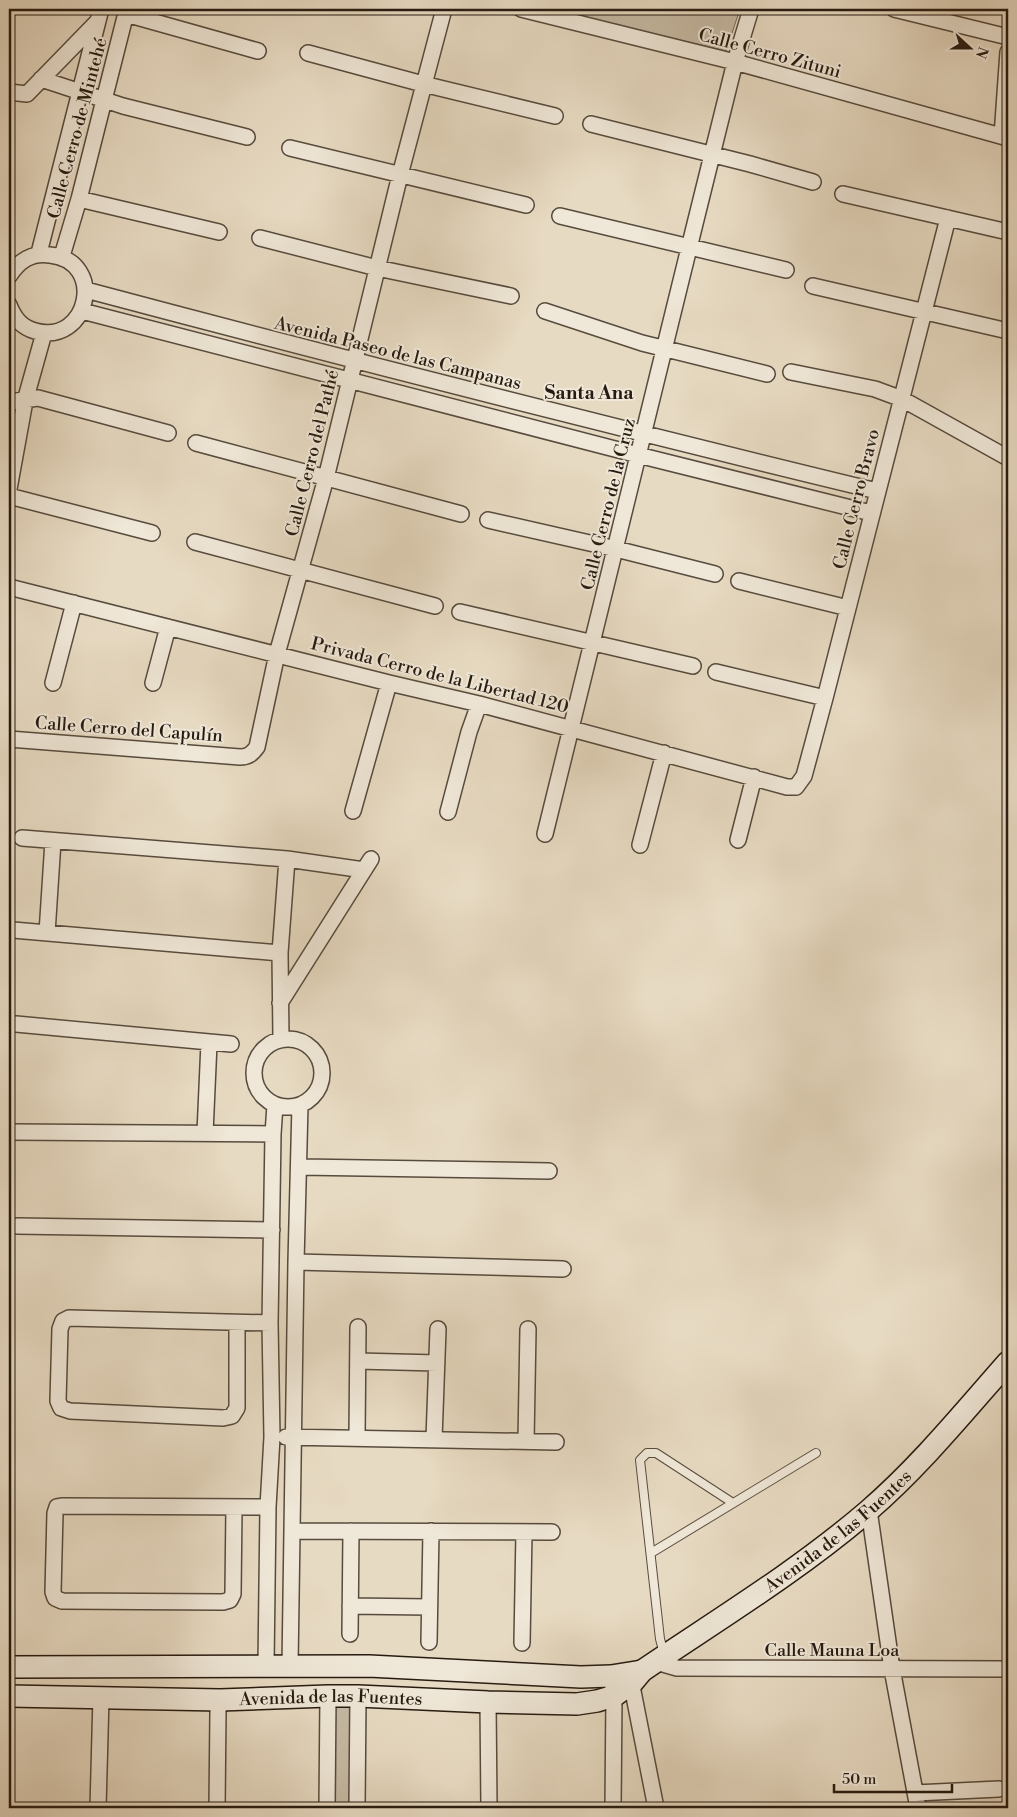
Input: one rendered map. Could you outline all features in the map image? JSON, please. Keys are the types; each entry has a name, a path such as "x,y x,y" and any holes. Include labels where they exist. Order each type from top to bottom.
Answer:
{"main road":[{"name":"Avenida de las Fuentes","path":"9,1696 220,1700 358,1696 577,1704 597,1701 807,1560 869,1510 920,1462 1008,1362"},
{"name":"Avenida de las Fuentes","path":"9,1667 369,1666 581,1676 636,1674"}],"street":[{"name":"Calle Cerro del Pathé","path":"246,757 253,753 256,747 277,654 326,478 400,175 444,9"},
{"name":"Calle Cerro Zituni","path":"521,9 735,62 1005,137"},
{"name":"Calle Cerro de la Cruz","path":"545,834 735,62 751,9"},
{"path":"894,9 1008,37"},
{"path":"127,11 258,51"},
{"name":"Calle Cerro de Mintehé","path":"62,256 127,11"},
{"path":"9,92 27,94 100,15"},
{"path":"39,253 100,15"},
{"path":"1005,137 1008,52"},
{"path":"308,53 423,84 555,116"},
{"path":"41,79 103,100 247,136"},
{"path":"591,124 813,182"},
{"path":"290,148 526,205"},
{"path":"844,194 1008,232"},
{"path":"78,198 218,232"},
{"path":"560,216 786,270"},
{"name":"Calle Cerro Bravo","path":"796,787 804,776 825,698 948,218"},
{"path":"260,238 377,268 510,296"},
{"path":"9,276 19,263 28,257 39,253 62,256 72,263 82,275 86,290 82,311 72,323 59,331 44,333 27,328 13,317 9,306"},
{"path":"813,286 1008,331"},
{"name":"Avenida Paseo de las Campanas","path":"86,290 644,435 878,490"},
{"path":"82,311 638,456 871,513"},
{"path":"546,311 642,343 767,374"},
{"path":"9,489 25,401 44,333"},
{"path":"791,372 875,389 902,399 1008,458"},
{"path":"9,402 38,398 168,433"},
{"path":"196,443 461,514"},
{"path":"9,496 152,533"},
{"path":"488,520 715,574"},
{"path":"196,542 435,606"},
{"path":"739,581 848,608"},
{"name":"Privada Cerro de la Libertad 120","path":"9,587 389,683 480,704 788,787 796,787"},
{"path":"53,683 74,603"},
{"path":"460,612 693,666"},
{"path":"153,683 168,626"},
{"path":"716,672 825,698"},
{"path":"353,811 389,683"},
{"path":"448,812 469,732 480,704"},
{"name":"Calle Cerro del Capulín","path":"9,739 246,757"},
{"path":"640,845 664,753"},
{"path":"738,840 754,777"},
{"path":"22,838 367,864 280,1003"},
{"path":"47,933 53,841"},
{"path":"280,1040 280,953 287,859"},
{"path":"13,930 280,953"},
{"path":"16,1024 231,1044"},
{"path":"290,1038 303,1042 314,1050 321,1063 322,1077 319,1089 311,1099 300,1105 288,1108 275,1105 265,1098 257,1087 254,1073 257,1060 264,1048 280,1040 290,1038"},
{"path":"205,1134 209,1043"},
{"path":"266,1666 268,1507 272,1437 270,1323 275,1105"},
{"path":"290,1666 300,1105"},
{"path":"10,1132 273,1134"},
{"path":"300,1167 549,1171"},
{"path":"17,1226 272,1230"},
{"path":"296,1262 563,1269"},
{"path":"237,1323 237,1408 232,1416 223,1418 70,1411 62,1408 58,1401 60,1329 63,1321 69,1318 270,1323"},
{"path":"357,1437 358,1327"},
{"path":"434,1440 438,1329"},
{"path":"526,1441 528,1329"},
{"path":"358,1360 436,1363"},
{"path":"272,1437 556,1442"},
{"path":"234,1507 233,1594 230,1600 204,1602 62,1600 55,1598 53,1592 55,1513 57,1507 63,1506 268,1507"},
{"path":"869,1510 892,1669 918,1808"},
{"path":"293,1530 552,1532"},
{"path":"350,1531 350,1634"},
{"path":"429,1642 431,1531"},
{"path":"522,1643 524,1532"},
{"path":"350,1606 430,1608"},
{"name":"Calle Mauna Loa","path":"636,1674 677,1668 1008,1668"},
{"path":"613,1808 636,1674"},
{"path":"636,1674 656,1808"},
{"path":"327,1808 328,1696"},
{"path":"357,1808 358,1696"},
{"path":"98,1808 101,1697"},
{"path":"217,1808 218,1711 220,1700"},
{"path":"488,1702 489,1808"},
{"path":"915,1793 999,1789"}],"lane":[{"path":"636,1674 660,1639 640,1460 647,1453 656,1453 733,1503"},
{"path":"651,1553 816,1453"}],"shaded area":[{"path":"547,9 740,9 726,51"},
{"path":"333,1704 354,1705 354,1808 330,1808"}],"district":[{"name":"Santa Ana","path":"589,392"}]}
